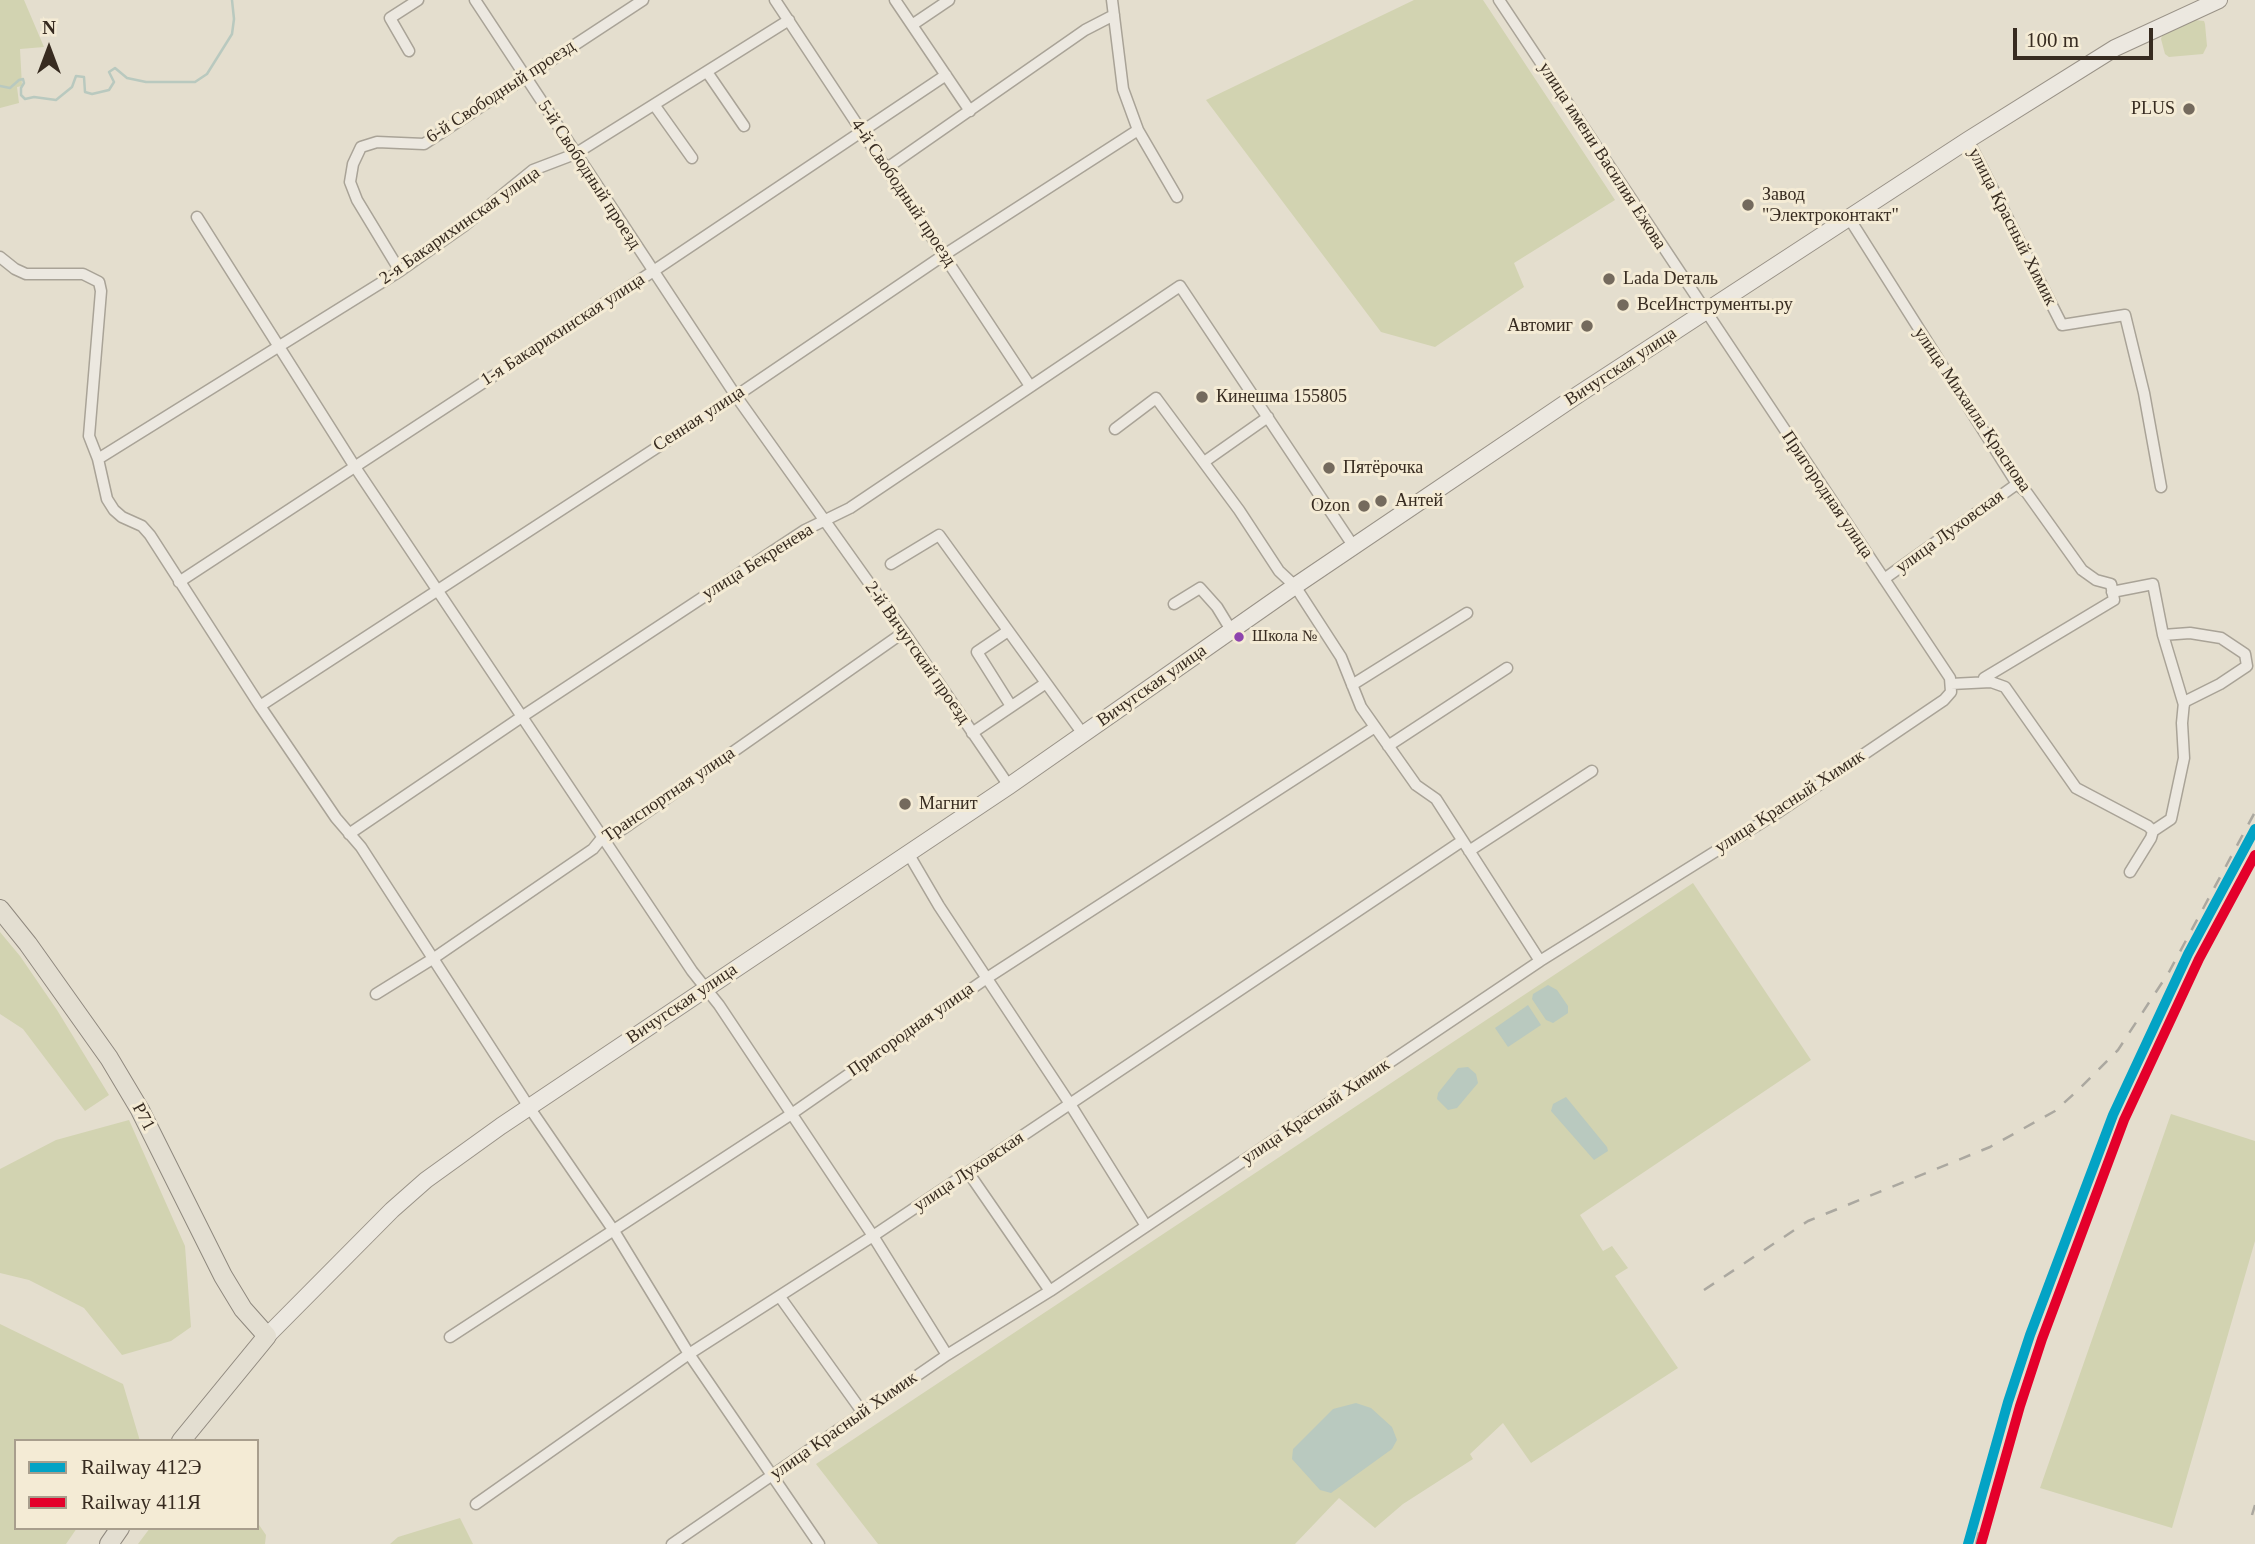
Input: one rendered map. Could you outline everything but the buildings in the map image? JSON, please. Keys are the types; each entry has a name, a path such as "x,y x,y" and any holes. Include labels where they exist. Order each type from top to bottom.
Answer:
{"main road":[{"name":"Вичугская улица","path":"267,1336 392,1210 459,1154 1009,786 1295,586 1968,139 2115,48 2151,29 2219,0"},
{"name":"Р71","path":"0,909 109,1058 141,1110 223,1276 243,1309 267,1336"},
{"path":"183,1439 267,1336"}],"street":[{"path":"409,51 390,18 418,0"},
{"name":"5-й Свободный проезд","path":"475,0 652,272 825,521"},
{"name":"6-й Свободный проезд","path":"400,271 357,200 350,182 356,154 361,147 369,143 424,144 643,0"},
{"name":"4-й Свободный проезд","path":"775,0 1030,386"},
{"path":"895,0 970,111"},
{"path":"912,26 949,0"},
{"path":"1112,0 1120,79 1138,130 1178,197"},
{"name":"улица имени Василия Ежова","path":"1499,0 1705,312"},
{"path":"887,167 1085,30 1114,15"},
{"name":"2-я Бакарихинская улица","path":"98,459 400,271 464,226 533,170 575,154 789,20"},
{"path":"707,72 744,126"},
{"name":"1-я Бакарихинская улица","path":"179,582 652,272 946,75"},
{"path":"655,106 692,158"},
{"name":"Сенная улица","path":"260,706 1138,130"},
{"name":"улица Красный Химик","path":"1968,139 2062,325 2125,315 2144,393 2161,487"},
{"path":"197,217 355,467 602,838 873,1236 947,1355"},
{"name":"улица Михаила Краснова","path":"1849,218 2017,484 2082,570 2112,588"},
{"path":"0,257 26,274 83,274 99,282 101,291 89,436 98,459 107,499 122,517 142,526 150,535 260,706 349,834 362,847 529,1107 614,1231 689,1354 819,1544"},
{"name":"улица Бекренева","path":"349,834 805,530 850,508 1180,286 1268,417"},
{"name":"Пригородная улица","path":"1705,312 1950,681"},
{"path":"1115,429 1156,398 1239,510 1279,571 1295,586 1340,657 1361,707 1416,785 1436,799 1540,961"},
{"path":"1204,462 1268,417 1354,547"},
{"name":"улица Луховская","path":"1884,579 2017,484"},
{"name":"2-й Вичугский проезд","path":"825,521 1009,786"},
{"path":"891,564 939,535 1083,734"},
{"path":"1984,678 2114,600 2112,588 2153,584 2163,635 2184,705 2184,758 2171,819 2152,831"},
{"path":"1174,604 1200,588 1217,607 1231,631"},
{"path":"1352,685 1467,613"},
{"path":"1009,631 977,652 1012,706"},
{"name":"Транспортная улица","path":"376,994 434,958 593,849 602,838 622,829 904,632"},
{"path":"2163,635 2190,633 2221,638 2245,654 2247,666 2220,684 2184,702 2184,705"},
{"path":"1388,746 1507,668"},
{"path":"1950,681 1991,682 2005,687 2076,788 2148,826 2152,831 2151,838 2130,872"},
{"name":"улица Красный Химик","path":"672,1544 947,1355 1049,1291 1540,961 1777,813 1944,700 1951,692 1950,681"},
{"path":"972,733 1046,683"},
{"name":"Пригородная улица","path":"450,1337 790,1115 987,978 1375,727"},
{"name":"улица Луховская","path":"476,1504 689,1354 1466,846 1592,771"},
{"path":"908,853 939,906 1070,1104 1146,1226"},
{"path":"968,1172 1049,1291"},
{"path":"780,1297 863,1413"}],"green space":[{"path":"0,0 24,0 44,47 20,49 22,86 17,87 19,103 0,108"},
{"path":"1414,0 1483,0 1615,200 1514,263 1524,287 1435,347 1381,332 1206,100"},
{"path":"2195,20 2204,21 2205,24 2207,46 2203,54 2169,57 2165,54 2161,39 2163,33"},
{"path":"1693,883 1811,1060 1580,1215 1603,1251 1612,1246 1628,1268 1615,1276 1678,1368 1531,1463 1503,1423 1470,1454 1473,1459 1403,1504 1375,1528 1339,1498 1295,1544 878,1544 816,1464"},
{"path":"0,932 57,1010 109,1095 85,1111 23,1029 0,1014"},
{"path":"2171,1114 2255,1141 2255,1241 2172,1528 2040,1488"},
{"path":"129,1120 185,1246 191,1327 171,1341 122,1355 84,1308 29,1280 0,1273 0,1169 56,1140"},
{"path":"0,1324 123,1384 139,1439 14,1439 14,1530 76,1530 66,1544 0,1544"},
{"path":"460,1518 473,1544 390,1544 398,1537"},
{"path":"259,1525 266,1535 265,1544 138,1544 148,1530 259,1530"}],"shaded area":[{"path":"1548,985 1557,990 1568,1006 1568,1013 1553,1023 1546,1020 1532,999 1533,994"},
{"path":"1528,1005 1541,1025 1508,1047 1495,1028"},
{"path":"1468,1067 1476,1074 1478,1083 1457,1108 1448,1110 1437,1099 1438,1093 1458,1068"},
{"path":"1566,1097 1607,1147 1608,1151 1594,1160 1551,1111 1553,1104"},
{"path":"1356,1403 1371,1408 1392,1427 1397,1440 1392,1449 1331,1493 1320,1490 1292,1459 1293,1449 1333,1409"}],"waterway":[{"path":"0,86 10,88 23,79 21,95 25,99 34,97 56,100 72,87 76,76 84,77 85,92 92,94 109,90 114,82 109,72 115,68 127,78 146,82 195,82 207,74 232,34 232,0"}],"railway":[{"path":"1704,1290 1808,1221 1990,1147 2055,1111 2118,1050 2169,972 2255,812"},
{"path":"2252,1515 2255,1505"},
{"path":"1976,1544 1979,1532"}],"rail line":[{"name":"412Э","path":"1968,1544 2030,1335 2113,1115 2188,954 2255,829"},
{"name":"411Я","path":"1981,1544 2042,1339 2124,1120 2199,959 2255,855"}],"place":[{"name":"PLUS","path":"2189,109"},
{"name":"Завод \"Электроконтакт\"","path":"1748,205"},
{"name":"Lada Dеталь","path":"1609,279"},
{"name":"ВсеИнструменты.ру","path":"1623,305"},
{"name":"Автомиг","path":"1587,326"},
{"name":"Кинешма 155805","path":"1202,397"},
{"name":"Пятёрочка","path":"1329,468"},
{"name":"Антей","path":"1381,501"},
{"name":"Ozon","path":"1364,506"},
{"name":"Школа №","path":"1239,637"},
{"name":"Магнит","path":"905,804"}]}
